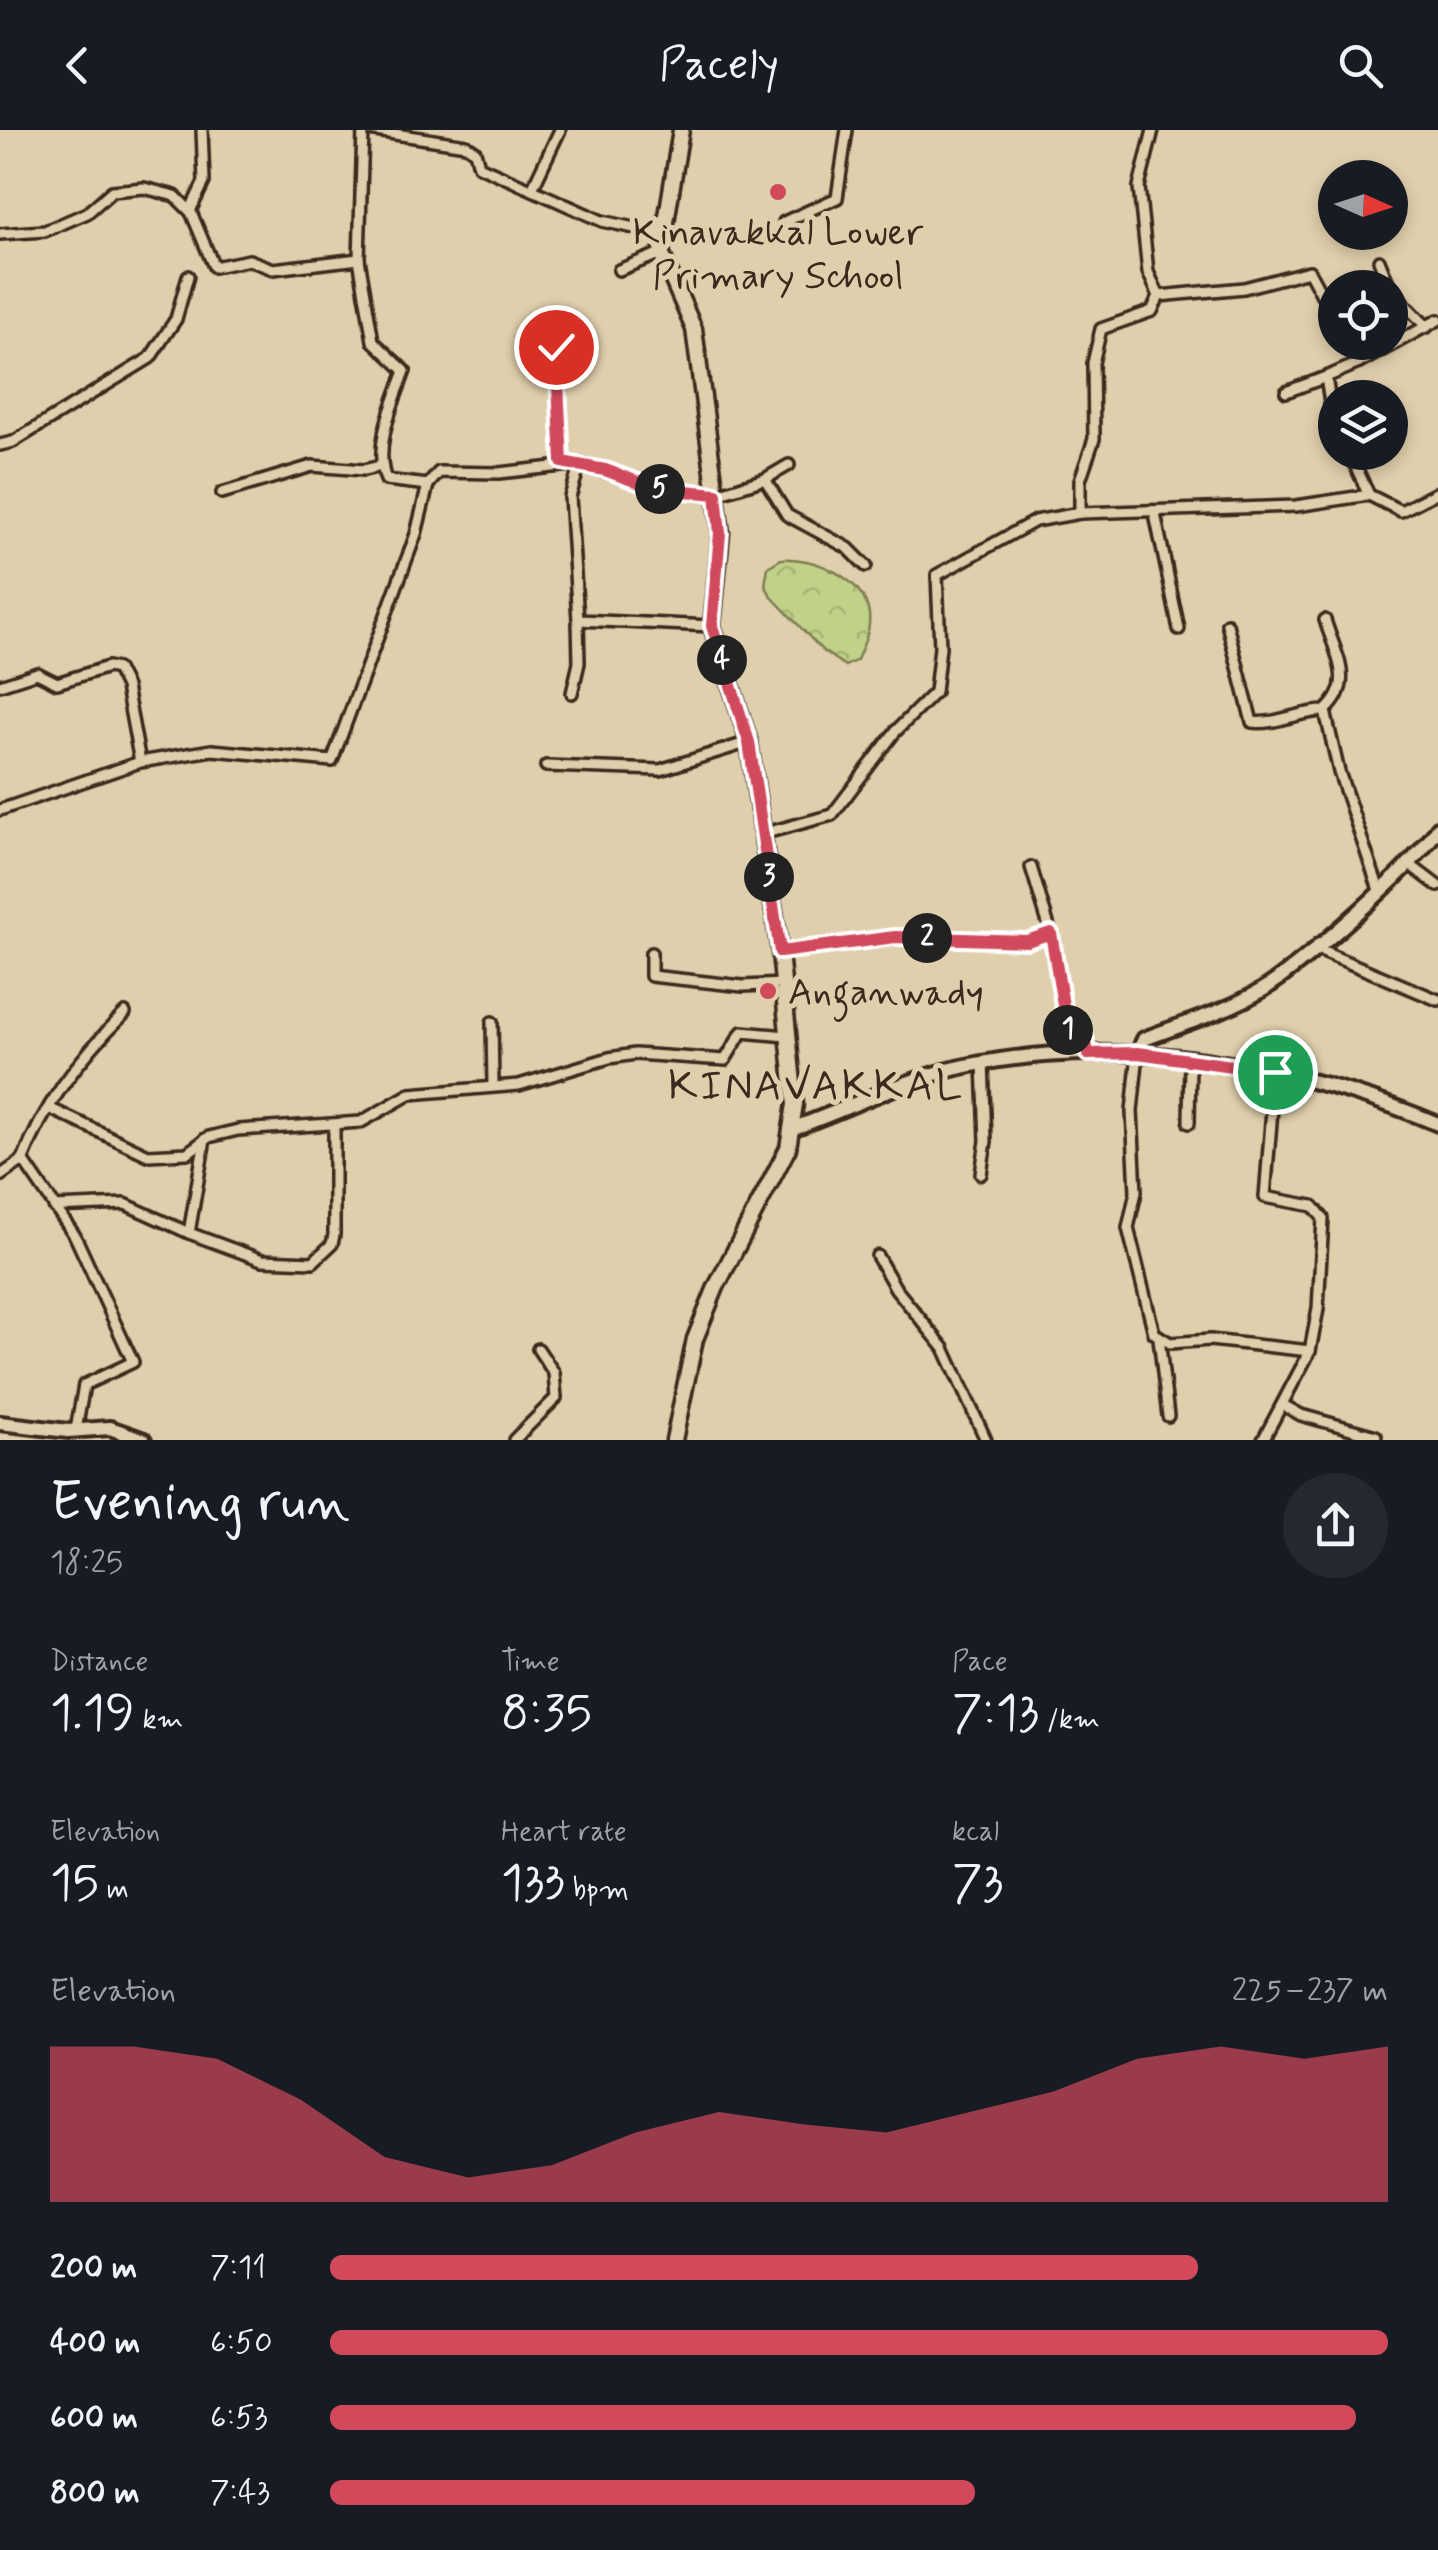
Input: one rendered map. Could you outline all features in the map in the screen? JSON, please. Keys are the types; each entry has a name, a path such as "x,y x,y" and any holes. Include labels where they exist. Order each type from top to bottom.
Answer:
{"main road":[{"path":"674,1440 696,1339 794,1128 780,952 749,742 712,626 720,533 694,329 661,253 681,130"},
{"path":"1138,1053 1144,1040 1221,1012 1267,987 1409,864 1438,828"},
{"path":"794,1128 908,1082 983,1063 1138,1053 1275,1072 1403,1109 1438,1124"},
{"path":"0,1423 76,1430 110,1428 144,1440"}],"street":[{"path":"190,211 204,182 202,130"},
{"path":"428,485 386,480 381,466 382,446 405,372 373,341 360,258 366,130 453,140 475,151 479,166 602,221 662,234"},
{"path":"468,146 471,130"},
{"path":"532,189 560,130"},
{"path":"784,222 838,198 847,130"},
{"path":"1080,512 1080,480 1094,439 1094,342 1101,329 1152,311 1159,296 1148,272 1138,187 1153,130"},
{"path":"0,234 45,231 87,213 112,191 128,186 175,196 190,211 214,267 250,260 273,269 360,258"},
{"path":"620,270 661,253"},
{"path":"1379,260 1392,290 1427,327"},
{"path":"1159,296 1244,288 1308,271 1318,289"},
{"path":"0,445 13,442 150,358 176,319 188,276"},
{"path":"1286,392 1359,363 1438,320"},
{"path":"556,347 562,462"},
{"path":"0,810 140,762 212,750 332,761 416,534 428,485 440,472 498,473 562,462 654,488 716,494 764,479 789,465"},
{"path":"572,693 578,663 578,620 570,497 580,464"},
{"path":"222,492 312,466 381,466"},
{"path":"1357,470 1369,495"},
{"path":"764,479 788,515 848,548 866,566"},
{"path":"762,834 832,814 895,732 935,692 940,647 937,575 1035,521 1080,512 1155,514 1296,506 1369,495 1401,510 1438,492"},
{"path":"1155,514 1180,629"},
{"path":"578,620 712,626"},
{"path":"1227,624 1252,722 1325,712 1339,698 1344,681 1325,620"},
{"path":"0,685 37,672 57,683 108,667 117,669 126,688 140,762"},
{"path":"1325,712 1344,788 1379,890"},
{"path":"546,766 660,770 749,742"},
{"path":"1409,864 1438,886"},
{"path":"1031,868 1051,933 1069,1035 1085,1037 1088,1054"},
{"path":"780,952 895,937 1027,941 1051,933"},
{"path":"1318,944 1323,952 1438,1000"},
{"path":"651,952 651,976 742,986 783,984"},
{"path":"0,1176 23,1160 49,1108 83,1057 125,1014"},
{"path":"492,1022 494,1084"},
{"path":"49,1108 148,1154 187,1152 205,1140 238,1130 361,1122 410,1094 494,1084 519,1085 635,1054 725,1060 742,1032 788,1036"},
{"path":"1138,1053 1132,1110 1136,1192 1128,1228 1158,1338 1168,1416"},
{"path":"1189,1123 1190,1060"},
{"path":"981,1174 986,1141 983,1063"},
{"path":"1263,1440 1310,1351 1318,1309 1323,1218 1313,1206 1265,1197 1275,1072"},
{"path":"54,1207 125,1204 262,1260 314,1262 332,1244 334,1235 334,1126"},
{"path":"190,1233 205,1140"},
{"path":"23,1160 75,1236 134,1362 84,1385 76,1430"},
{"path":"877,1256 896,1289 944,1348 986,1440"},
{"path":"1158,1338 1170,1343 1210,1340 1310,1351"},
{"path":"514,1440 556,1398 554,1373 538,1349"},
{"path":"1282,1405 1301,1416 1376,1436"}],"green space":[{"path":"781,559 822,566 858,590 869,620 857,660 845,666 823,651 771,596 765,585 768,567"}],"place":[{"name":"Kinavakkal Lower Primary School","path":"778,192"},
{"name":"Anganwady","path":"768,991"}],"district":[{"name":"KINAVAKKAL","path":"816,1084"}],"route":[{"path":"556,347 562,462 605,470 654,488 716,494 720,533 712,626 749,742 780,952 895,937 1027,941 1051,933 1067,1029 1085,1037 1088,1054 1138,1053 1275,1072"}]}
